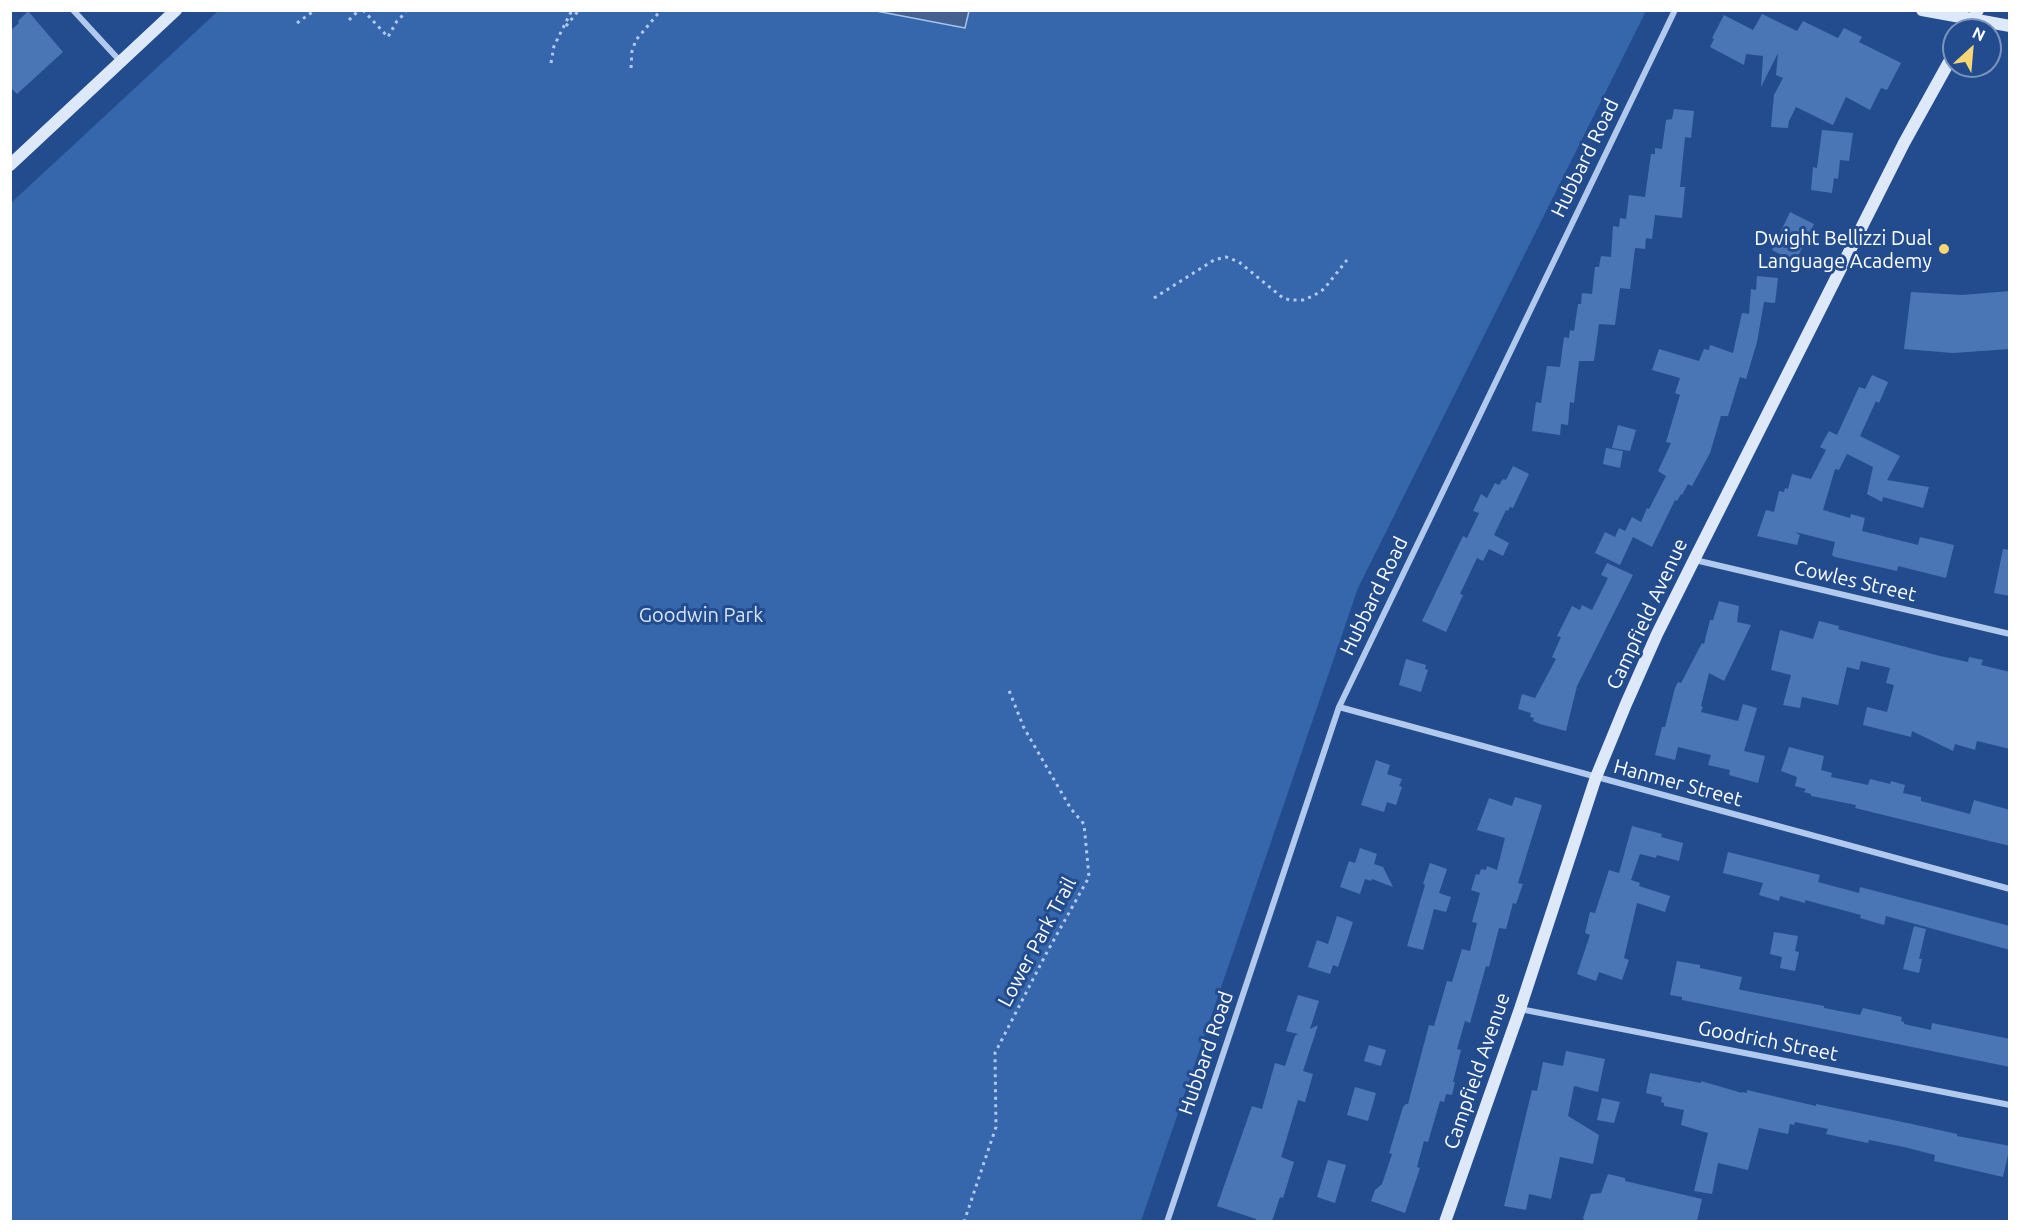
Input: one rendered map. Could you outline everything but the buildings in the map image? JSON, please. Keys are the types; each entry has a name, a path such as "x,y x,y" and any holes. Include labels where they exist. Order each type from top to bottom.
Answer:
{"street":[{"path":"73,10 121,62"},
{"path":"10,165 176,10"},
{"name":"Hubbard Road","path":"1167,1221 1339,707 1675,10"},
{"path":"1922,10 1962,18"},
{"name":"Campfield Avenue","path":"1445,1221 1520,1009 1596,777 1652,644 1904,143 1942,75"},
{"name":"Cowles Street","path":"1694,560 2010,634"},
{"name":"Hanmer Street","path":"1339,707 2010,889"},
{"name":"Goodrich Street","path":"1520,1009 2010,1105"}],"path":[{"path":"297,23 315,10"},
{"path":"349,20 361,10 388,37 397,21 406,12"},
{"path":"551,63 554,46 572,10"},
{"path":"561,32 579,10"},
{"path":"631,68 632,51 636,40 661,10"},
{"path":"1154,297 1214,260 1226,257 1239,262 1283,298 1303,300 1324,289 1347,260"},
{"name":"Lower Park Trail","path":"964,1221 996,1127 995,1053 1089,877 1084,824 1071,809 1024,728 1008,687"}],"green space":[{"name":"Goodwin Park","path":"218,11 1646,11 1358,588 1141,1221 11,1222 11,203"}],"shaded area":[{"path":"876,11 969,11 965,28"}],"place":[{"name":"Dwight Bellizzi Dual Language Academy","path":"1944,249"}]}
